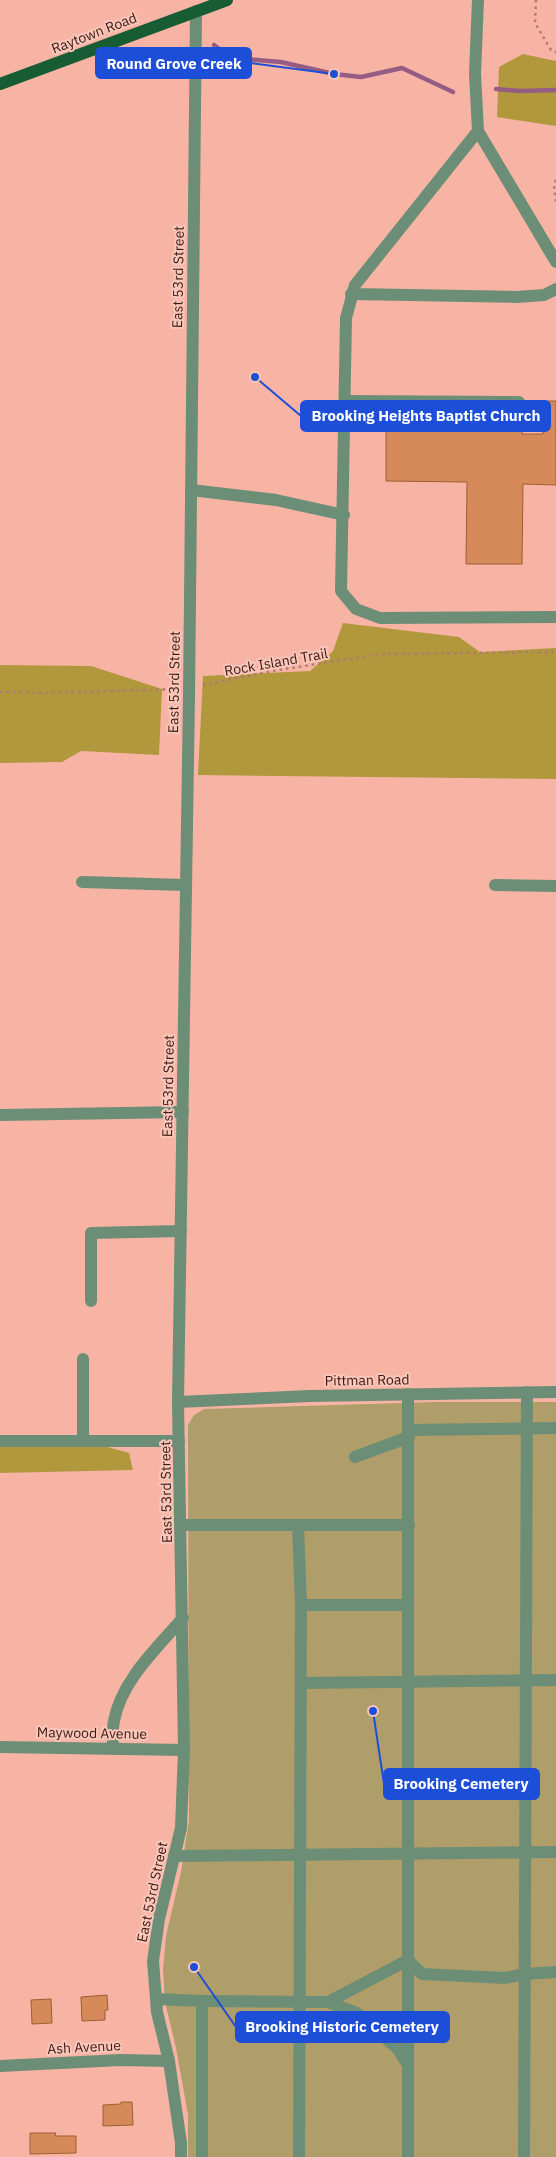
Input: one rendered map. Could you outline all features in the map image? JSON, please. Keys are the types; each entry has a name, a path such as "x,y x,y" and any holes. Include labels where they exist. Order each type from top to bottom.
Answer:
{"main road":[{"name":"Raytown Road","path":"0,84 227,0"}],"street":[{"path":"478,0 475,74 478,131 556,262"},
{"name":"East 53rd Street","path":"181,2157 181,2143 169,2061 157,2012 153,1961 159,1919 181,1828 184,1750 182,1525 178,1402 189,688 196,11"},
{"path":"478,131 355,285 352,294 346,318 344,515 341,592 356,609 380,618 556,617"},
{"path":"352,294 517,297 544,295 556,289"},
{"path":"346,400 520,402"},
{"path":"191,490 276,500 344,515"},
{"path":"82,882 186,885"},
{"path":"495,886 556,886"},
{"path":"0,1115 183,1112"},
{"path":"91,1301 91,1234 181,1231"},
{"path":"82,1359 83,1441"},
{"path":"524,2157 527,1392"},
{"name":"Pittman Road","path":"178,1402 408,1394 556,1392"},
{"path":"408,1394 408,2157"},
{"path":"355,1457 409,1433 556,1428"},
{"path":"0,1441 179,1441"},
{"path":"182,1525 409,1525"},
{"path":"298,1525 301,1605 299,2157"},
{"path":"301,1605 408,1605"},
{"path":"113,1749 114,1721 124,1694 137,1672 182,1618"},
{"path":"301,1683 556,1680"},
{"name":"Maywood Avenue","path":"0,1747 184,1750"},
{"path":"174,1856 556,1852"},
{"path":"408,1960 422,1974 504,1978 525,1974 556,1972"},
{"path":"328,2002 408,1960"},
{"path":"156,1999 328,2002 357,2013 398,2049 408,2066"},
{"path":"202,2001 202,2157"},
{"path":"381,2033 396,2032 404,2026 408,2016"},
{"name":"Ash Avenue","path":"0,2066 121,2060 169,2061"}],"path":[{"path":"536,0 536,23 551,50 556,52"},
{"path":"556,180 554,186 556,202"},
{"name":"Rock Island Trail","path":"0,692 45,693 189,688 272,671 382,654 556,652"}],"shaded area":[{"path":"523,54 556,61 556,126 497,117 499,67"},
{"path":"343,623 459,637 480,652 556,648 556,779 198,775 203,676 310,671 333,651"},
{"path":"0,665 91,666 162,689 159,755 81,751 62,762 0,763"},
{"path":"434,1402 556,1402 556,2157 188,2157 188,2115 176,2048 165,2002 163,1970 166,1936 181,1872 189,1820 188,1425 194,1415 204,1409"},
{"path":"104,1446 129,1453 133,1470 0,1473 0,1447"}],"building":[{"path":"543,401 556,401 556,485 523,484 522,564 466,564 467,482 386,481 386,428 523,429 522,434 543,434"},
{"path":"107,1995 108,2010 105,2010 105,2020 82,2021 81,1997"},
{"path":"51,1999 52,2023 32,2024 31,2000"},
{"path":"121,2102 132,2102 133,2125 103,2126 103,2105 121,2104"},
{"path":"30,2133 56,2133 55,2136 76,2136 76,2153 30,2154"}],"waterway":[{"path":"214,45 231,58 281,62 334,74 361,77 402,68 453,92"},
{"path":"496,89 520,91 556,90"}],"place":[{"name":"Round Grove Creek","path":"334,74"},
{"name":"Brooking Heights Baptist Church","path":"255,377"},
{"name":"Brooking Cemetery","path":"373,1711"},
{"name":"Brooking Historic Cemetery","path":"194,1967"}]}
